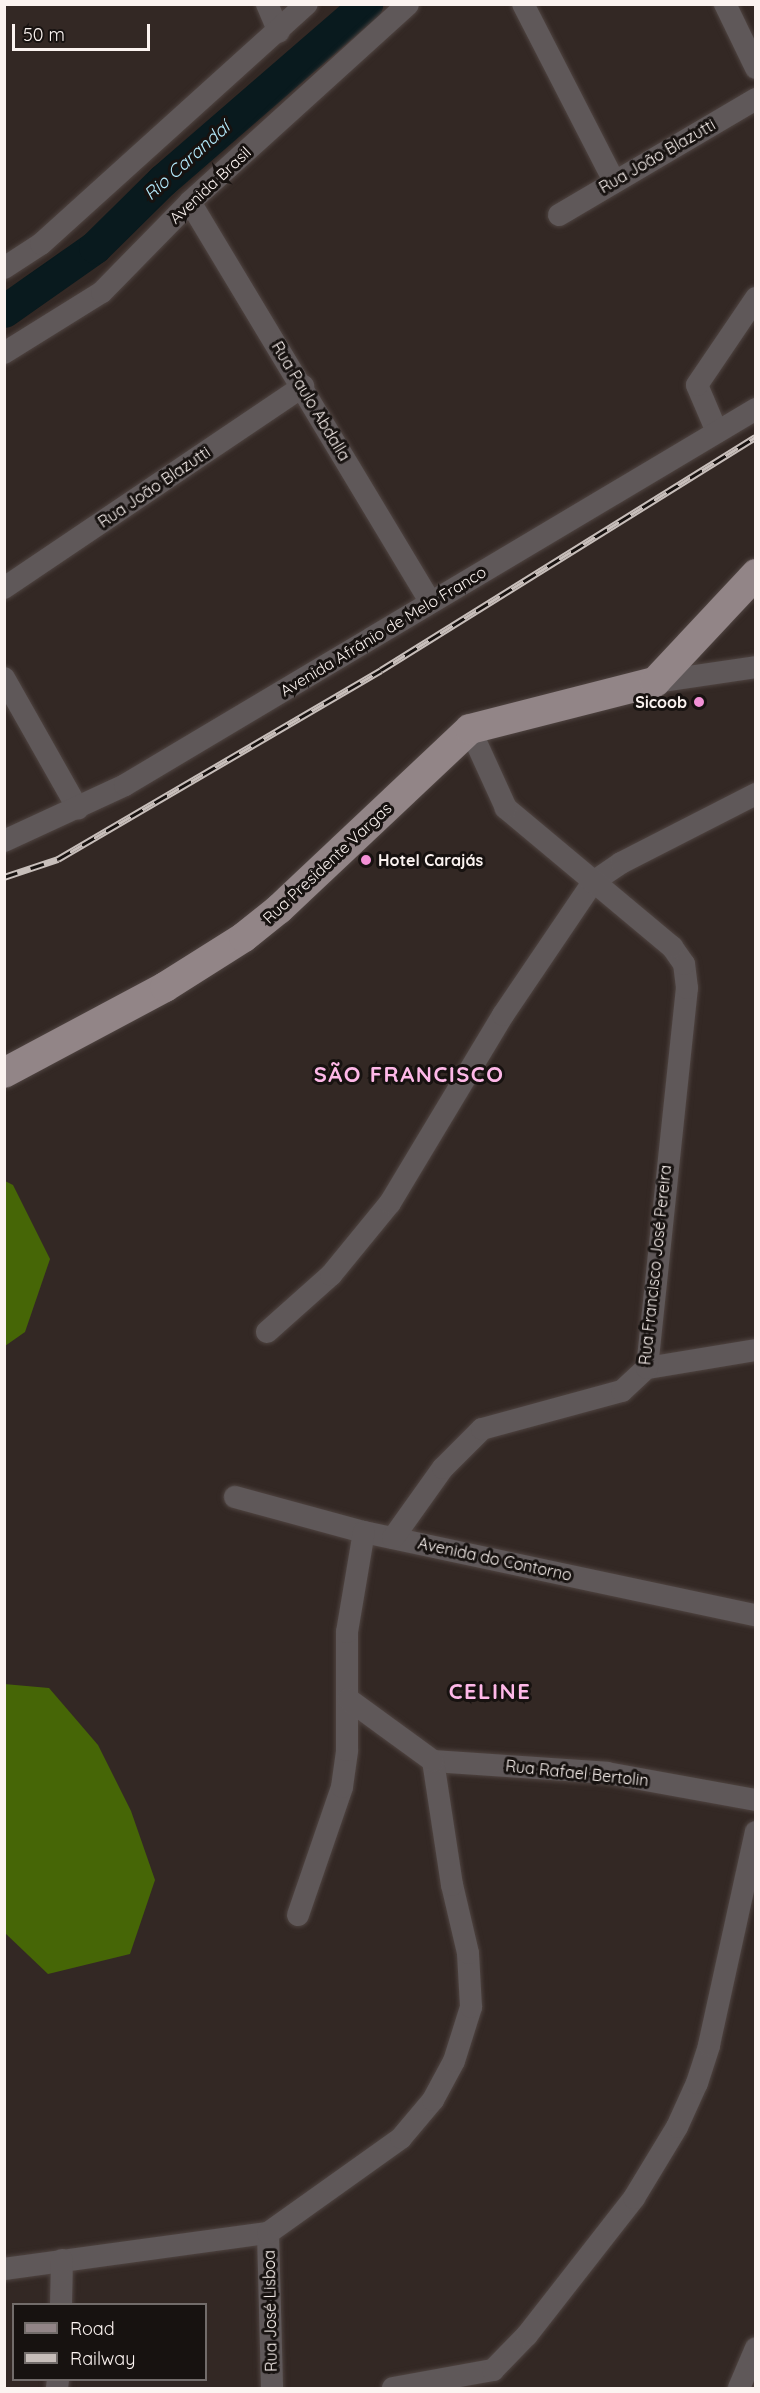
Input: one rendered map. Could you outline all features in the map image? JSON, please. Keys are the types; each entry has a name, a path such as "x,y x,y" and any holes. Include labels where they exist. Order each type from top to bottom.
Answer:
{"main road":[{"path":"655,682 756,574"},
{"name":"Rua Presidente Vargas","path":"4,1073 165,987 243,937 279,909 470,729 655,682"}],"street":[{"path":"267,4 279,32"},
{"path":"4,268 41,244 279,32 307,4"},
{"name":"Avenida Brasil","path":"4,353 102,292 190,202 408,4"},
{"path":"523,4 614,181"},
{"path":"724,4 756,68"},
{"name":"Rua João Blazutti","path":"559,215 756,99"},
{"name":"Rua Paulo Abdalla","path":"190,202 303,386 430,602"},
{"path":"717,432 697,385 756,298"},
{"name":"Rua João Blazutti","path":"4,588 303,386"},
{"name":"Avenida Afrânio de Melo Franco","path":"4,841 78,809 125,785 756,409"},
{"path":"655,682 756,667"},
{"path":"4,678 78,809"},
{"name":"Rua Francisco José Pereira","path":"393,1538 443,1468 482,1429 622,1391 647,1368 687,988 684,964 672,946 506,808 470,729"},
{"path":"267,1332 331,1275 390,1203 503,1015 593,882 621,863 756,794"},
{"path":"647,1368 756,1350"},
{"name":"Avenida do Contorno","path":"236,1497 364,1532 756,1614"},
{"path":"298,1915 342,1787 348,1699 350,1603 364,1532"},
{"path":"4,2269 268,2234 401,2138 433,2100 454,2061 471,2007 468,1953 452,1885 433,1761 348,1699"},
{"name":"Rua Rafael Bertolin","path":"433,1761 608,1773 756,1800"},
{"path":"393,2388 494,2379 634,2198 677,2127 709,2045 756,1832"},
{"name":"Rua José Lisboa","path":"268,2234 272,2388"},
{"path":"61,2303 62,2260"}],"green space":[{"path":"5,1181 13,1185 50,1259 25,1332 5,1346"},
{"path":"4,1684 49,1688 98,1745 131,1811 155,1880 130,1954 48,1974 5,1933"}],"waterway":[{"name":"Rio Carandaí","path":"4,311 95,247 163,180 366,4"}],"railway":[{"path":"4,877 58,859 381,670 756,437"}],"place":[{"name":"Sicoob","path":"699,702"},
{"name":"Hotel Carajás","path":"366,860"}],"district":[{"name":"SÃO FRANCISCO","path":"409,1075"},
{"name":"CELINE","path":"490,1692"}]}
